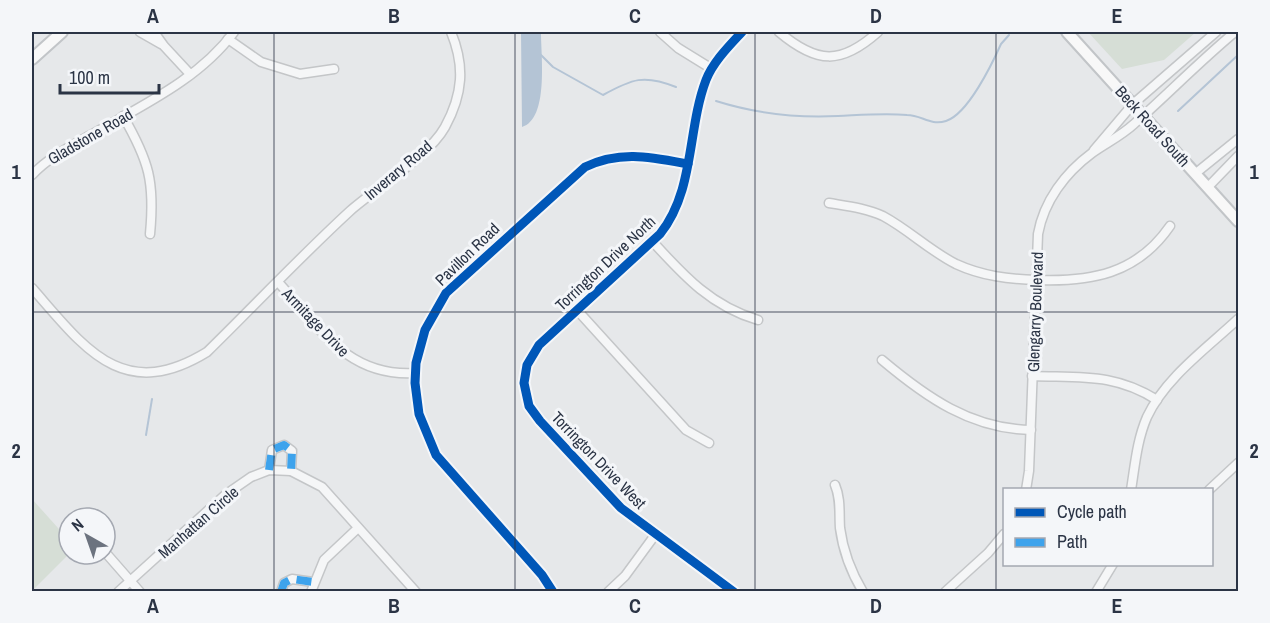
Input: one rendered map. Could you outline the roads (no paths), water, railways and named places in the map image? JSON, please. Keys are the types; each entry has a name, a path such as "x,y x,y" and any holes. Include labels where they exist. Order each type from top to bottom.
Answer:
{"main road":[{"path":"32,59 62,32"},
{"name":"Beck Road South","path":"1068,32 1239,221"}],"street":[{"path":"140,32 164,46"},
{"path":"154,32 190,74"},
{"name":"Inverary Road","path":"278,282 349,212 427,149 444,129 455,106 462,77 460,53 451,32"},
{"path":"660,32 678,48 712,69"},
{"name":"Torrington Drive North","path":"524,375 535,349 652,241 675,210 688,164 701,96 712,69 741,32"},
{"path":"779,32 802,50 825,57 840,56 855,50 878,32"},
{"name":"Glengarry Boulevard","path":"1026,488 1031,430 1038,234 1045,208 1058,186 1092,153 1133,104 1216,32"},
{"name":"Glengarry Boulevard","path":"1092,153 1118,137 1144,116 1235,32"},
{"path":"231,35 261,62 300,74 334,69"},
{"name":"Gladstone Road","path":"32,175 47,159 164,94 190,74 231,35"},
{"path":"123,116 142,149 149,173 153,197 150,234"},
{"path":"1196,173 1239,139"},
{"name":"Pavillon Road","path":"553,591 436,455 419,414 416,373 425,330 446,293 574,175 597,161 623,155 688,164"},
{"path":"1208,187 1239,156"},
{"path":"829,203 867,210 884,217 942,256 968,269 1000,278 1089,279 1118,270 1143,255 1170,226"},
{"path":"652,241 707,296 733,312 758,320"},
{"name":"Armitage Drive","path":"32,288 84,347 104,361 126,370 150,373 176,368 207,352 278,282 336,347 354,361 383,372 416,373"},
{"path":"577,310 687,430 710,443"},
{"path":"1131,488 1141,434 1157,400 1171,382 1239,319"},
{"path":"882,360 929,396 968,419 997,428 1031,430"},
{"name":"Torrington Drive West","path":"524,375 527,400 540,422 607,494 655,535 734,591"},
{"path":"1032,376 1115,380 1135,387 1157,400"},
{"path":"269,470 272,450 284,445 292,451 291,471"},
{"path":"1210,488 1239,463"},
{"name":"Manhattan Circle","path":"118,591 225,495 251,477 269,470 291,471 322,487 416,591"},
{"path":"835,485 839,494 840,526 846,556 863,591"},
{"path":"281,591 284,583 289,579 312,587 324,560 358,528"},
{"path":"608,591 625,576 655,535"},
{"path":"945,591 1003,536"},
{"path":"117,566 140,591"},
{"path":"1096,591 1112,566"}],"water":[{"path":"521,32 541,33 542,71 540,100 536,112 531,122 522,127"}],"waterway":[{"path":"716,101 761,112 792,115 898,114 912,115 935,122 946,121 954,117 971,99 1001,44 1009,35"},
{"path":"541,55 553,67 603,95 638,80 655,81 676,87"},
{"path":"1178,111 1238,55"},
{"path":"146,435 152,399"}]}
